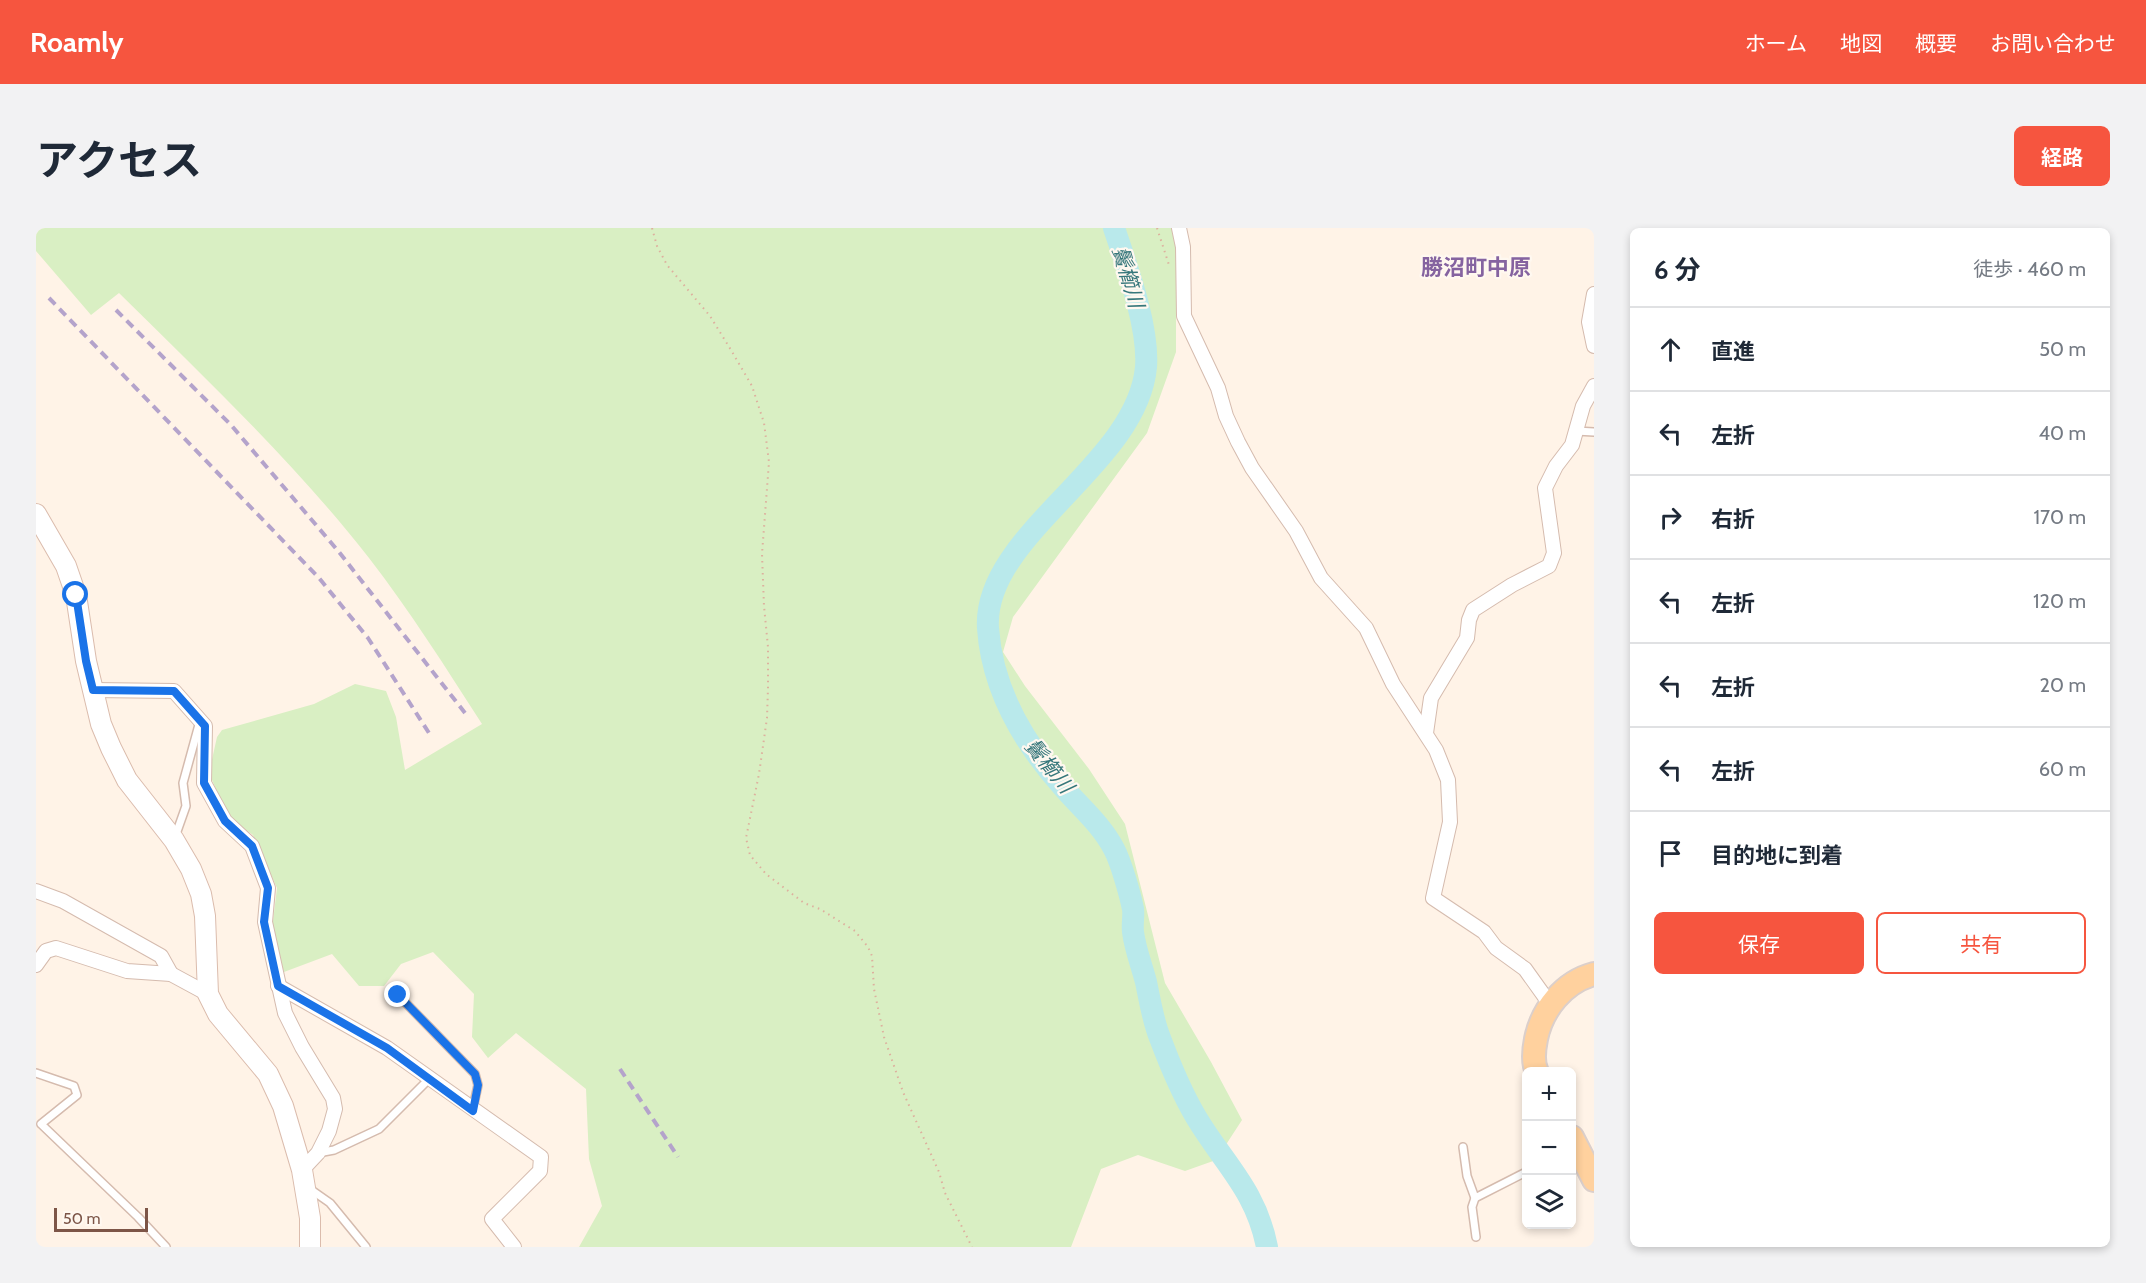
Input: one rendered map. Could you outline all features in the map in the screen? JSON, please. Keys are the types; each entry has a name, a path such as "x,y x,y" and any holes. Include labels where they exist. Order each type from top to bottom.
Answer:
{"main road":[{"path":"1535,1067 1534,1048 1539,1024 1550,1004 1567,988 1594,974"},
{"path":"1576,1149 1594,1180"}],"street":[{"path":"1179,228 1183,247 1184,316 1218,388 1226,416 1252,468 1296,531 1321,578 1366,627 1393,684 1436,750 1448,780 1450,822 1433,898 1484,932 1497,948 1525,969 1550,1004"},
{"path":"1594,294 1589,322 1594,346"},
{"path":"1426,733 1431,698 1467,638 1473,610 1512,585 1549,566 1554,553 1545,488 1556,466 1572,445 1583,406 1594,386"},
{"path":"36,514 66,566 76,595 86,661 101,724 128,780 174,840 191,869 201,894 205,916 208,994 218,1014 268,1074 283,1106 304,1178 310,1218 310,1247"},
{"path":"93,690 174,691 205,726 204,783 225,821 252,846 268,888 264,922 285,1013 302,1047 333,1098 335,1108 329,1131 304,1178"},
{"path":"36,891 63,901 161,956 171,974"},
{"path":"36,965 46,951 56,948 127,971 171,974 208,994"},
{"path":"278,986 387,1048 541,1157 540,1171 492,1219 514,1247"}],"lane":[{"path":"1576,431 1594,432"},
{"path":"174,840 186,806 183,783 201,721"},
{"path":"398,995 475,1074 478,1085 473,1111"},
{"path":"36,1073 74,1086 76,1095 41,1124 166,1247"},
{"path":"318,1153 334,1149 379,1129 429,1079"},
{"path":"1463,1147 1467,1176 1475,1198 1472,1207 1476,1237"},
{"path":"1475,1198 1522,1174"},
{"path":"304,1178 330,1203 366,1247"}],"path":[{"path":"652,228 657,246 667,265 710,316 752,386 764,423 769,462 762,554 768,647 768,688 767,718 759,774 746,838 750,855 766,874 804,903 820,909 855,931 868,946 872,956 874,989 884,1037 903,1092 939,1172 945,1193 972,1247"}],"green space":[{"path":"36,228 1172,228 1176,239 1176,352 1147,433 1013,617 1003,652 1025,686 1089,769 1125,824 1165,983 1242,1120 1216,1160 1185,1171 1138,1155 1101,1169 1071,1247 579,1247 602,1206 589,1159 586,1089 516,1033 488,1058 472,1037 474,994 433,952 401,964 384,986 359,986 332,954 284,972 272,929 277,888 253,835 228,817 209,773 217,737 222,730 314,704 355,684 386,691 396,717 405,770 482,724 384,578 280,454 119,293 91,315 36,251"}],"waterway":[{"name":"鬢櫛川","path":"1114,228 1136,297 1144,334 1146,367 1136,403 1117,436 1033,531 1009,562 993,594 988,628 991,650 1003,693 1023,733 1048,770 1103,832 1117,855 1132,903 1134,938 1160,1038 1191,1108 1247,1193 1262,1227 1267,1247"}],"railway":[{"path":"49,298 319,578 368,638 429,733"},
{"path":"116,310 231,425 339,552 465,713"},
{"path":"620,1069 678,1157"}],"district":[{"name":"勝沼町中原","path":"1476,267"}],"route":[{"path":"76,595 93,690 174,691 205,726 204,783 225,821 252,846 268,888 264,922 278,986 387,1048 473,1111 478,1085 475,1074 398,995"}]}
